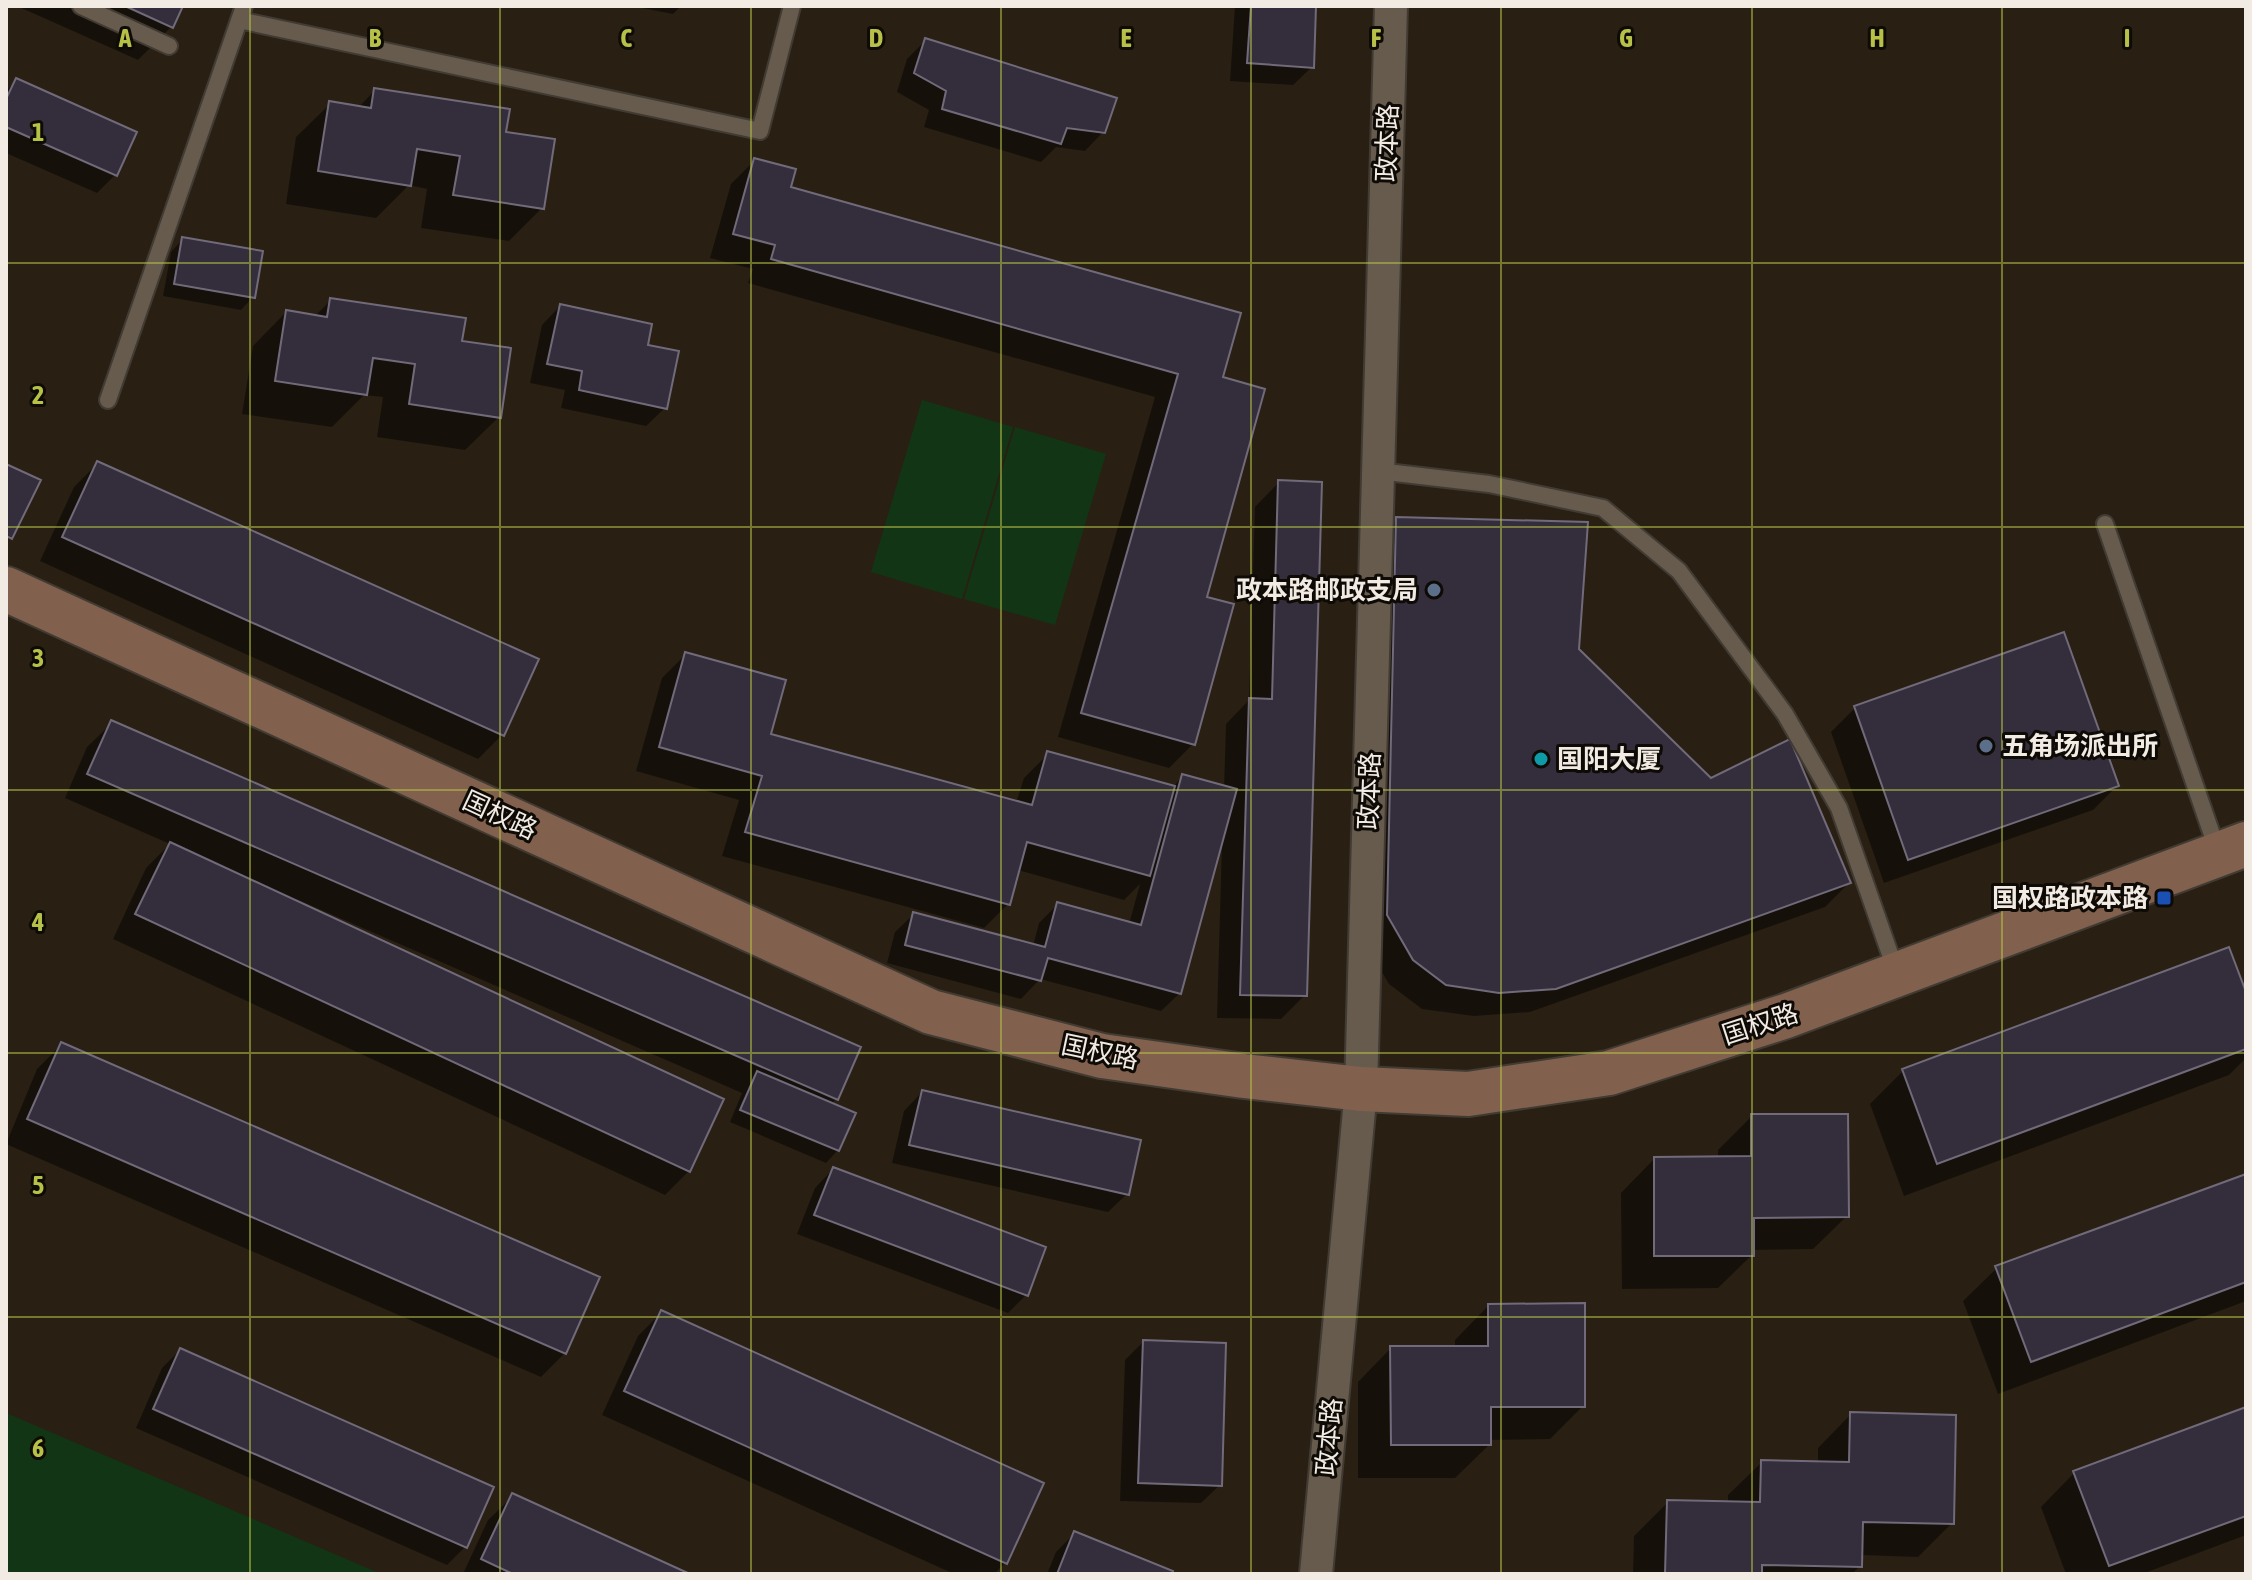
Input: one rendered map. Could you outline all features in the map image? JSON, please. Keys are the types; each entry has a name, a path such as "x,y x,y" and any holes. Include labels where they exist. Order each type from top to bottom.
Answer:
{"street":[{"name":"政本路","path":"1316,1574 1361,1089 1391,6"},
{"name":"国权路","path":"6,589 931,1012 1102,1056 1361,1089 1468,1094 1609,1073 1786,1016 2232,848"}],"lane":[{"path":"81,6 169,46"},
{"path":"108,400 241,13 760,131 792,6"},
{"path":"1378,471 1489,484 1603,508 1679,571 1785,714 1839,808 1897,974"},
{"path":"2105,524 2232,848"}],"green space":[{"path":"922,400 1013,427 962,599 871,572"},
{"path":"1015,427 1106,454 1055,625 964,599"},
{"path":"6,1413 381,1574 6,1574"}],"building":[{"path":"125,6 183,6 173,28"},
{"path":"1251,6 1316,6 1314,68 1247,63"},
{"path":"925,38 1117,98 1105,133 1067,128 1061,144 942,109 946,91 914,73"},
{"path":"16,78 137,132 117,176 6,127 6,99"},
{"path":"374,88 510,109 506,132 555,139 544,209 453,195 460,156 417,149 411,186 318,171 329,101 371,108"},
{"path":"754,158 796,169 791,187 1241,313 1223,377 1265,389 1207,597 1234,604 1195,745 1081,713 1178,374 771,259 775,245 733,234"},
{"path":"182,237 263,251 255,298 174,284"},
{"path":"330,298 466,318 462,341 511,348 501,418 409,404 415,364 373,358 367,395 275,381 286,310 327,317"},
{"path":"560,304 652,324 648,345 679,351 667,409 579,390 582,371 547,364"},
{"path":"97,461 539,659 504,736 62,537"},
{"path":"6,464 41,480 12,539 6,536"},
{"path":"1278,480 1322,482 1307,996 1240,995 1249,698 1272,699"},
{"name":"国阳大厦","path":"1396,517 1588,522 1579,649 1711,778 1790,739 1851,883 1556,989 1499,993 1446,985 1413,960 1387,915"},
{"name":"五角场派出所","path":"2064,632 2119,786 1908,860 1854,706"},
{"path":"685,652 786,680 771,734 1032,805 1047,751 1175,786 1150,876 1027,842 1010,905 745,832 762,776 659,747"},
{"path":"111,720 861,1047 838,1100 87,774"},
{"path":"1182,774 1237,789 1181,994 1048,958 1041,981 905,945 913,912 1045,947 1057,902 1141,925"},
{"path":"170,842 724,1099 690,1172 135,914"},
{"path":"2229,947 2246,992 2246,1049 1937,1164 1902,1069"},
{"path":"61,1042 600,1277 566,1354 27,1119"},
{"path":"757,1071 856,1113 839,1151 740,1110"},
{"path":"922,1090 1141,1140 1129,1195 909,1145"},
{"path":"1751,1114 1848,1114 1849,1217 1754,1218 1754,1256 1654,1256 1654,1157 1751,1156"},
{"path":"833,1167 1046,1247 1028,1296 814,1215"},
{"path":"2246,1174 2246,1282 2031,1362 1995,1266"},
{"path":"1585,1303 1585,1407 1491,1407 1491,1445 1391,1445 1390,1346 1488,1346 1488,1304"},
{"path":"661,1310 1044,1483 1007,1564 624,1391"},
{"path":"1143,1340 1226,1343 1222,1486 1138,1483"},
{"path":"180,1348 494,1487 467,1548 153,1409"},
{"path":"2246,1407 2246,1516 2109,1566 2073,1471"},
{"path":"1850,1412 1956,1415 1954,1524 1863,1522 1862,1567 1762,1565 1762,1574 1665,1574 1667,1500 1760,1502 1761,1460 1849,1462"},
{"path":"512,1493 690,1574 513,1574 481,1559"},
{"path":"1074,1531 1173,1571 1172,1574 1057,1574"}],"place":[{"name":"政本路邮政支局","path":"1434,590"},
{"name":"五角场派出所","path":"1986,746"},
{"name":"国阳大厦","path":"1541,759"},
{"name":"国权路政本路","path":"2164,898"}]}
